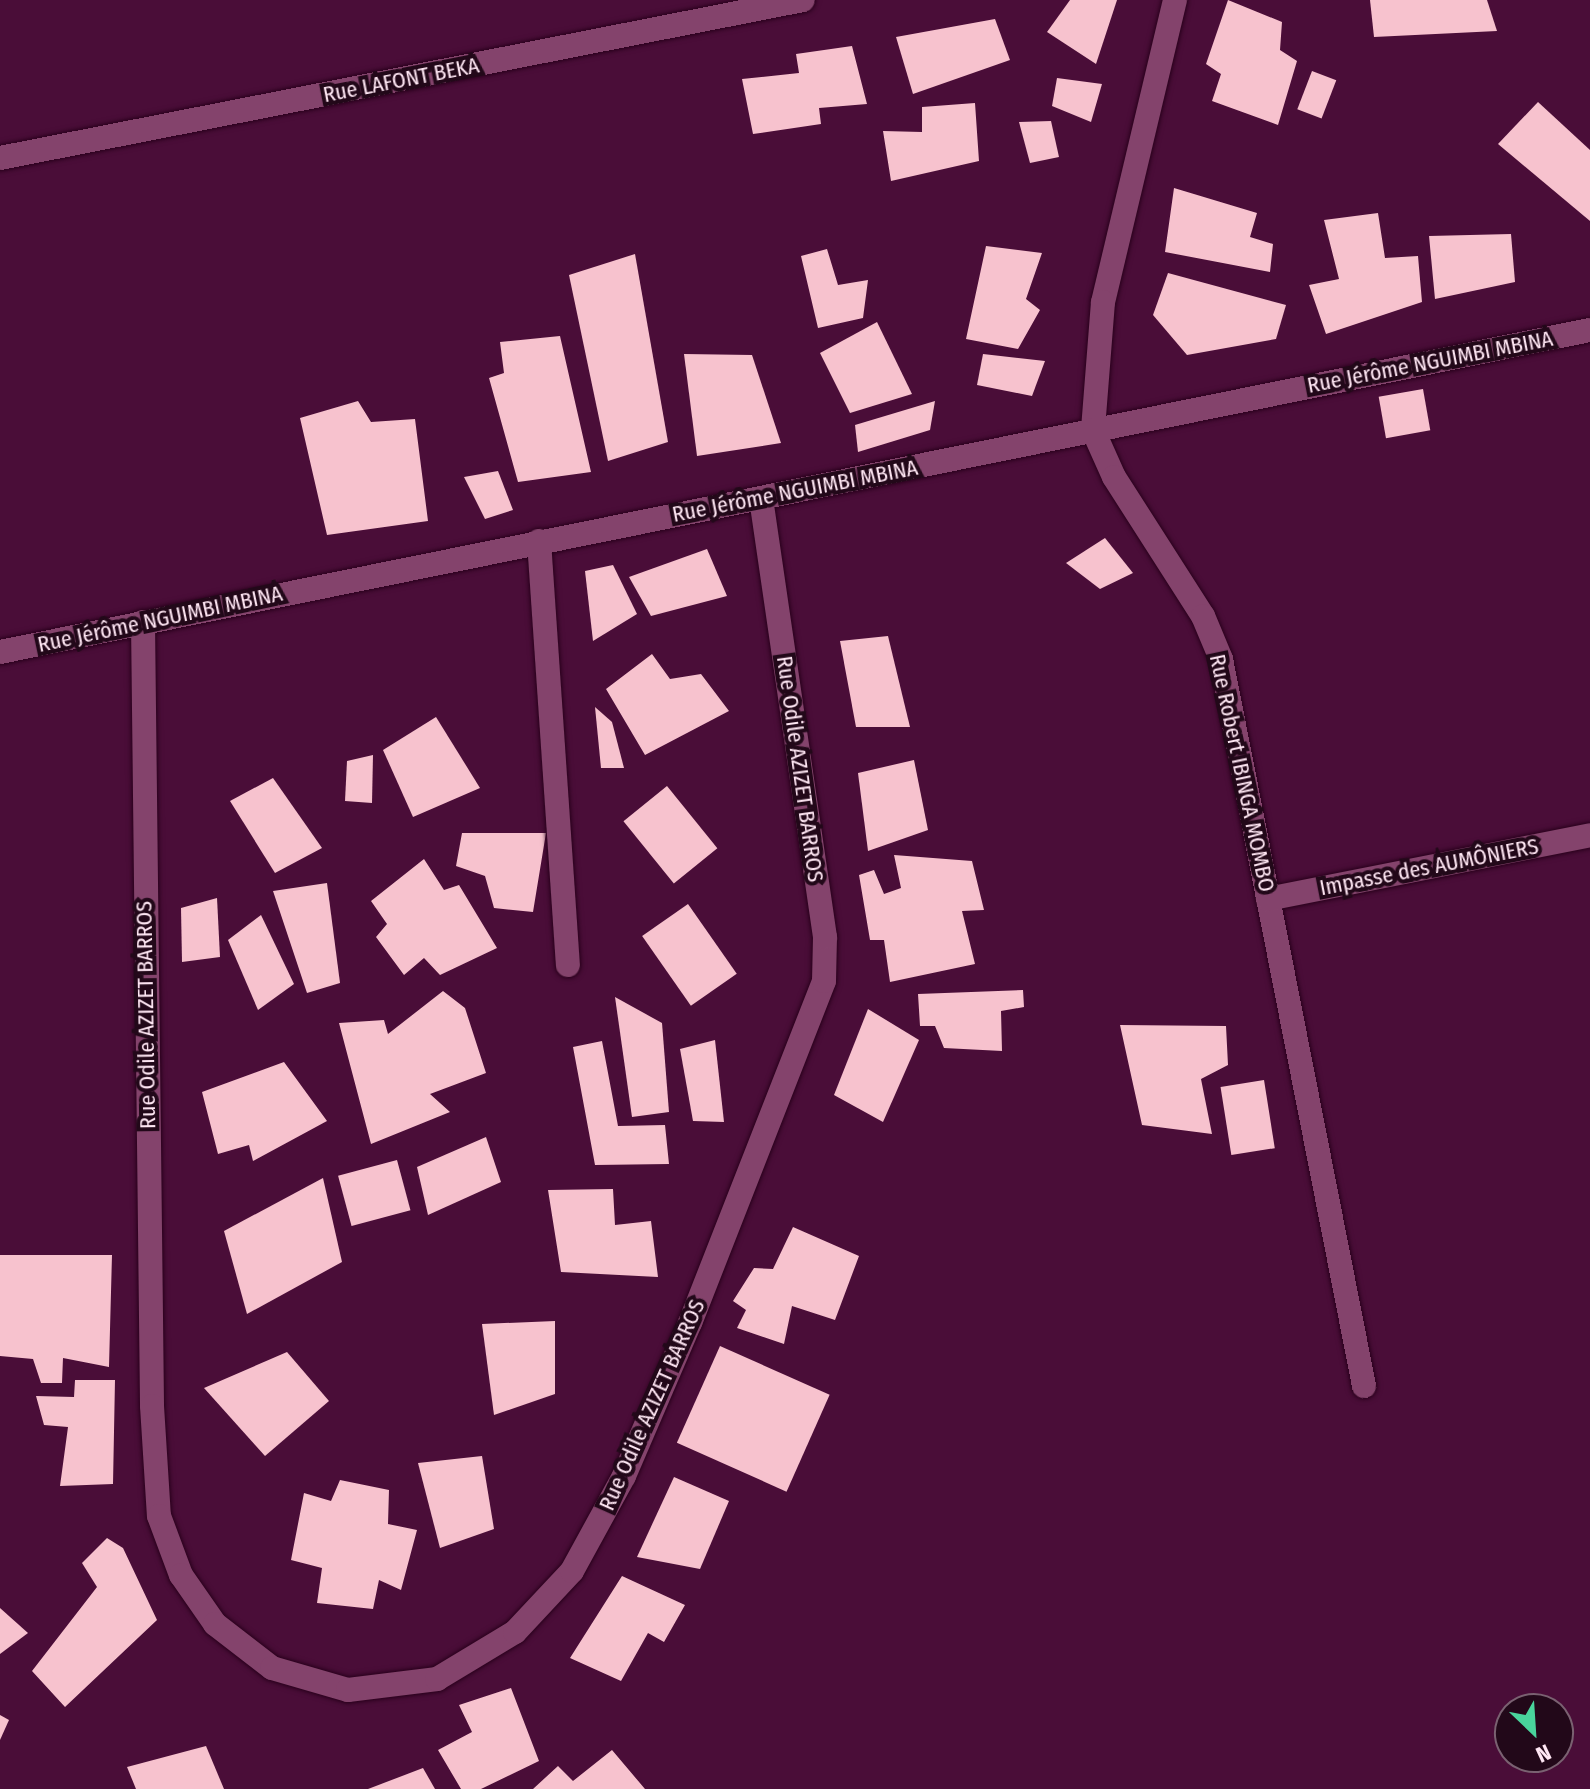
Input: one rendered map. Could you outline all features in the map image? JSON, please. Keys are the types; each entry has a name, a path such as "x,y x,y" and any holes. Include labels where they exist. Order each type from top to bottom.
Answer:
{"street":[{"name":"Rue LAFONT BEKA","path":"0,158 803,0"},
{"name":"Rue Robert IBINGA MOMBO","path":"1175,0 1103,302 1093,430 1114,477 1203,616 1221,659 1364,1386"},
{"name":"Rue Jérôme NGUIMBI MBINA","path":"0,652 1590,330"},
{"name":"Rue Odile AZIZET BARROS","path":"143,622 152,1406 159,1516 181,1575 215,1624 272,1668 348,1690 437,1679 515,1632 579,1557 624,1476 690,1323 824,981 825,937 761,499"},
{"path":"539,541 568,965"},
{"name":"Impasse des AUMÔNIERS","path":"1268,899 1590,835"}],"building":[{"path":"1070,0 1117,0 1096,64 1047,32"},
{"path":"1228,0 1282,22 1280,50 1297,61 1278,125 1212,101 1221,74 1206,64"},
{"path":"1370,0 1487,0 1497,31 1374,37"},
{"path":"995,19 1010,60 913,94 896,37"},
{"path":"852,46 867,104 819,108 821,124 753,134 742,79 799,73 796,54"},
{"path":"1312,71 1336,80 1322,119 1297,109"},
{"path":"1057,78 1102,84 1091,122 1052,106"},
{"path":"1538,102 1590,150 1590,221 1498,144"},
{"path":"975,103 979,161 891,181 883,131 922,132 922,107"},
{"path":"1051,121 1059,157 1030,163 1019,122"},
{"path":"1174,188 1257,213 1250,237 1273,244 1270,272 1165,252"},
{"path":"1378,213 1385,258 1418,256 1422,302 1326,334 1309,285 1339,279 1324,220"},
{"path":"1511,234 1515,282 1435,299 1429,236"},
{"path":"986,246 1042,253 1026,299 1040,310 1018,349 966,339"},
{"path":"827,249 838,285 868,280 863,318 818,328 801,256"},
{"path":"635,254 668,442 608,461 569,275"},
{"path":"1168,273 1286,305 1276,339 1187,355 1153,315"},
{"path":"877,322 912,394 850,413 820,353"},
{"path":"560,336 591,472 518,482 489,378 504,373 500,342"},
{"path":"684,354 752,355 781,443 697,456"},
{"path":"983,354 1045,361 1032,396 977,385"},
{"path":"1423,389 1430,430 1386,438 1379,397"},
{"path":"358,401 371,422 415,419 428,521 327,535 300,418"},
{"path":"935,401 930,430 858,452 855,425"},
{"path":"498,471 513,510 485,519 464,477"},
{"path":"1105,538 1133,573 1100,589 1066,563"},
{"path":"707,549 727,596 651,616 629,577"},
{"path":"613,565 637,614 593,641 585,571"},
{"path":"888,636 910,727 856,727 840,641"},
{"path":"652,654 670,679 701,674 729,711 645,755 606,689"},
{"path":"595,707 612,722 624,768 601,768"},
{"path":"436,717 480,788 413,817 383,750"},
{"path":"373,755 372,803 345,801 347,761"},
{"path":"914,760 928,830 868,851 858,773"},
{"path":"273,778 322,848 275,873 230,801"},
{"path":"667,786 717,848 674,883 623,821"},
{"path":"462,833 546,833 533,912 494,908 485,876 456,866"},
{"path":"894,855 972,861 984,910 962,911 975,964 890,982 884,940 870,940 859,875 874,870 884,894 901,888"},
{"path":"424,859 444,890 459,885 497,948 440,975 424,958 404,975 376,937 387,924 371,901"},
{"path":"327,883 340,983 307,993 273,891"},
{"path":"217,898 220,957 182,962 181,908"},
{"path":"688,904 737,974 691,1006 642,936"},
{"path":"261,915 294,984 258,1010 228,940"},
{"path":"1023,990 1024,1007 1001,1011 1002,1051 944,1048 935,1026 920,1026 918,994"},
{"path":"443,991 465,1008 486,1073 430,1094 450,1112 371,1144 339,1023 384,1020 388,1034"},
{"path":"615,997 662,1023 669,1112 632,1117"},
{"path":"868,1009 919,1040 883,1122 834,1095"},
{"path":"1120,1025 1226,1026 1228,1065 1201,1079 1212,1134 1142,1125"},
{"path":"715,1040 724,1122 693,1121 680,1049"},
{"path":"602,1041 618,1126 665,1125 669,1164 595,1165 573,1047"},
{"path":"284,1062 327,1121 253,1161 249,1145 218,1154 202,1092"},
{"path":"1264,1080 1275,1148 1231,1155 1221,1087"},
{"path":"486,1137 501,1182 428,1215 417,1167"},
{"path":"397,1160 410,1210 352,1226 338,1176"},
{"path":"323,1178 342,1262 247,1314 224,1231"},
{"path":"613,1189 615,1225 651,1221 658,1277 561,1272 548,1190"},
{"path":"793,1227 859,1256 835,1320 792,1306 784,1344 737,1328 746,1310 733,1301 754,1268 773,1269"},
{"path":"0,1255 112,1255 109,1367 63,1358 62,1383 41,1383 33,1359 0,1356"},
{"path":"555,1321 555,1394 494,1415 482,1324"},
{"path":"720,1346 830,1395 787,1492 677,1443"},
{"path":"287,1352 329,1401 265,1456 204,1388"},
{"path":"75,1380 115,1380 113,1484 60,1486 68,1427 44,1425 36,1396 74,1397"},
{"path":"482,1456 494,1529 440,1548 418,1463"},
{"path":"674,1477 729,1501 700,1569 637,1557"},
{"path":"340,1480 389,1490 388,1524 417,1530 401,1590 379,1580 373,1609 317,1603 322,1568 291,1560 304,1493 331,1501"},
{"path":"107,1538 123,1548 157,1620 65,1707 32,1671 97,1587 82,1563"},
{"path":"622,1576 685,1605 664,1642 648,1633 621,1681 570,1658"},
{"path":"0,1608 28,1633 0,1654"},
{"path":"511,1688 539,1761 481,1789 461,1789 438,1750 472,1732 459,1705"},
{"path":"0,1715 9,1720 0,1740"},
{"path":"206,1746 224,1789 136,1789 127,1767"},
{"path":"612,1750 645,1789 533,1789 558,1766 573,1781"},
{"path":"423,1768 435,1789 368,1789"}]}
